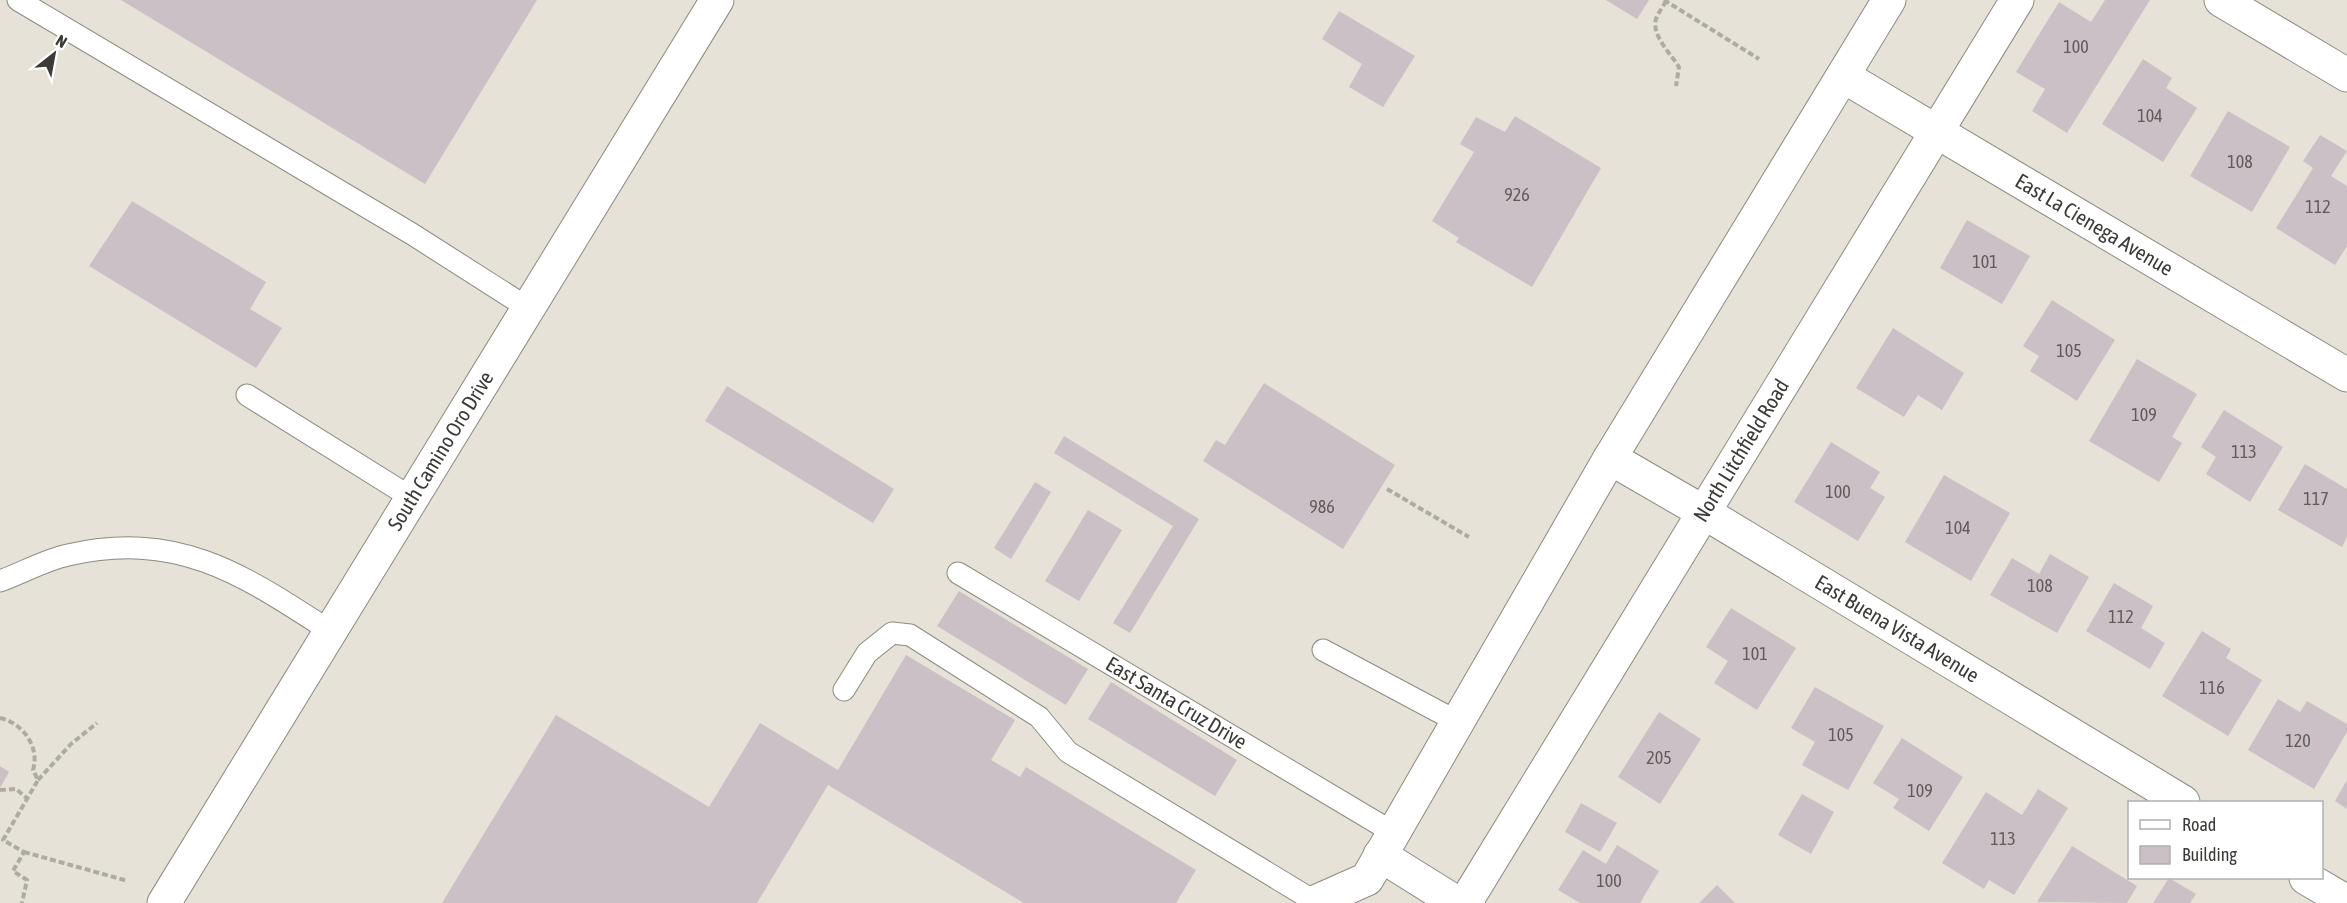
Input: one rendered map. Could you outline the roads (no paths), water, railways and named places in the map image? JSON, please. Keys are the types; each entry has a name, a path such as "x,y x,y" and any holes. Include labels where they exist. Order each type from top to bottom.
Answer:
{"street":[{"name":"South Camino Oro Drive","path":"164,903 717,0"},
{"path":"1314,902 1378,868 1458,722 1610,458 1889,0"},
{"name":"North Litchfield Road","path":"1465,903 2017,0"},
{"path":"2221,0 2347,75"},
{"name":"East La Cienega Avenue","path":"1843,76 2347,375"},
{"name":"East Buena Vista Avenue","path":"1610,458 2181,801"},
{"name":"East Santa Cruz Drive","path":"1378,868 1457,903"},
{"path":"2308,879 2347,902"}],"lane":[{"path":"18,0 412,234 528,308"},
{"path":"248,395 412,498"},
{"path":"0,581 67,555 122,547 168,550 216,564 268,591 330,631"},
{"name":"East Santa Cruz Drive","path":"958,573 1378,868"},
{"path":"844,690 867,653 892,633 910,635 1039,717 1068,752 1314,902"},
{"path":"1323,650 1458,722"}]}
